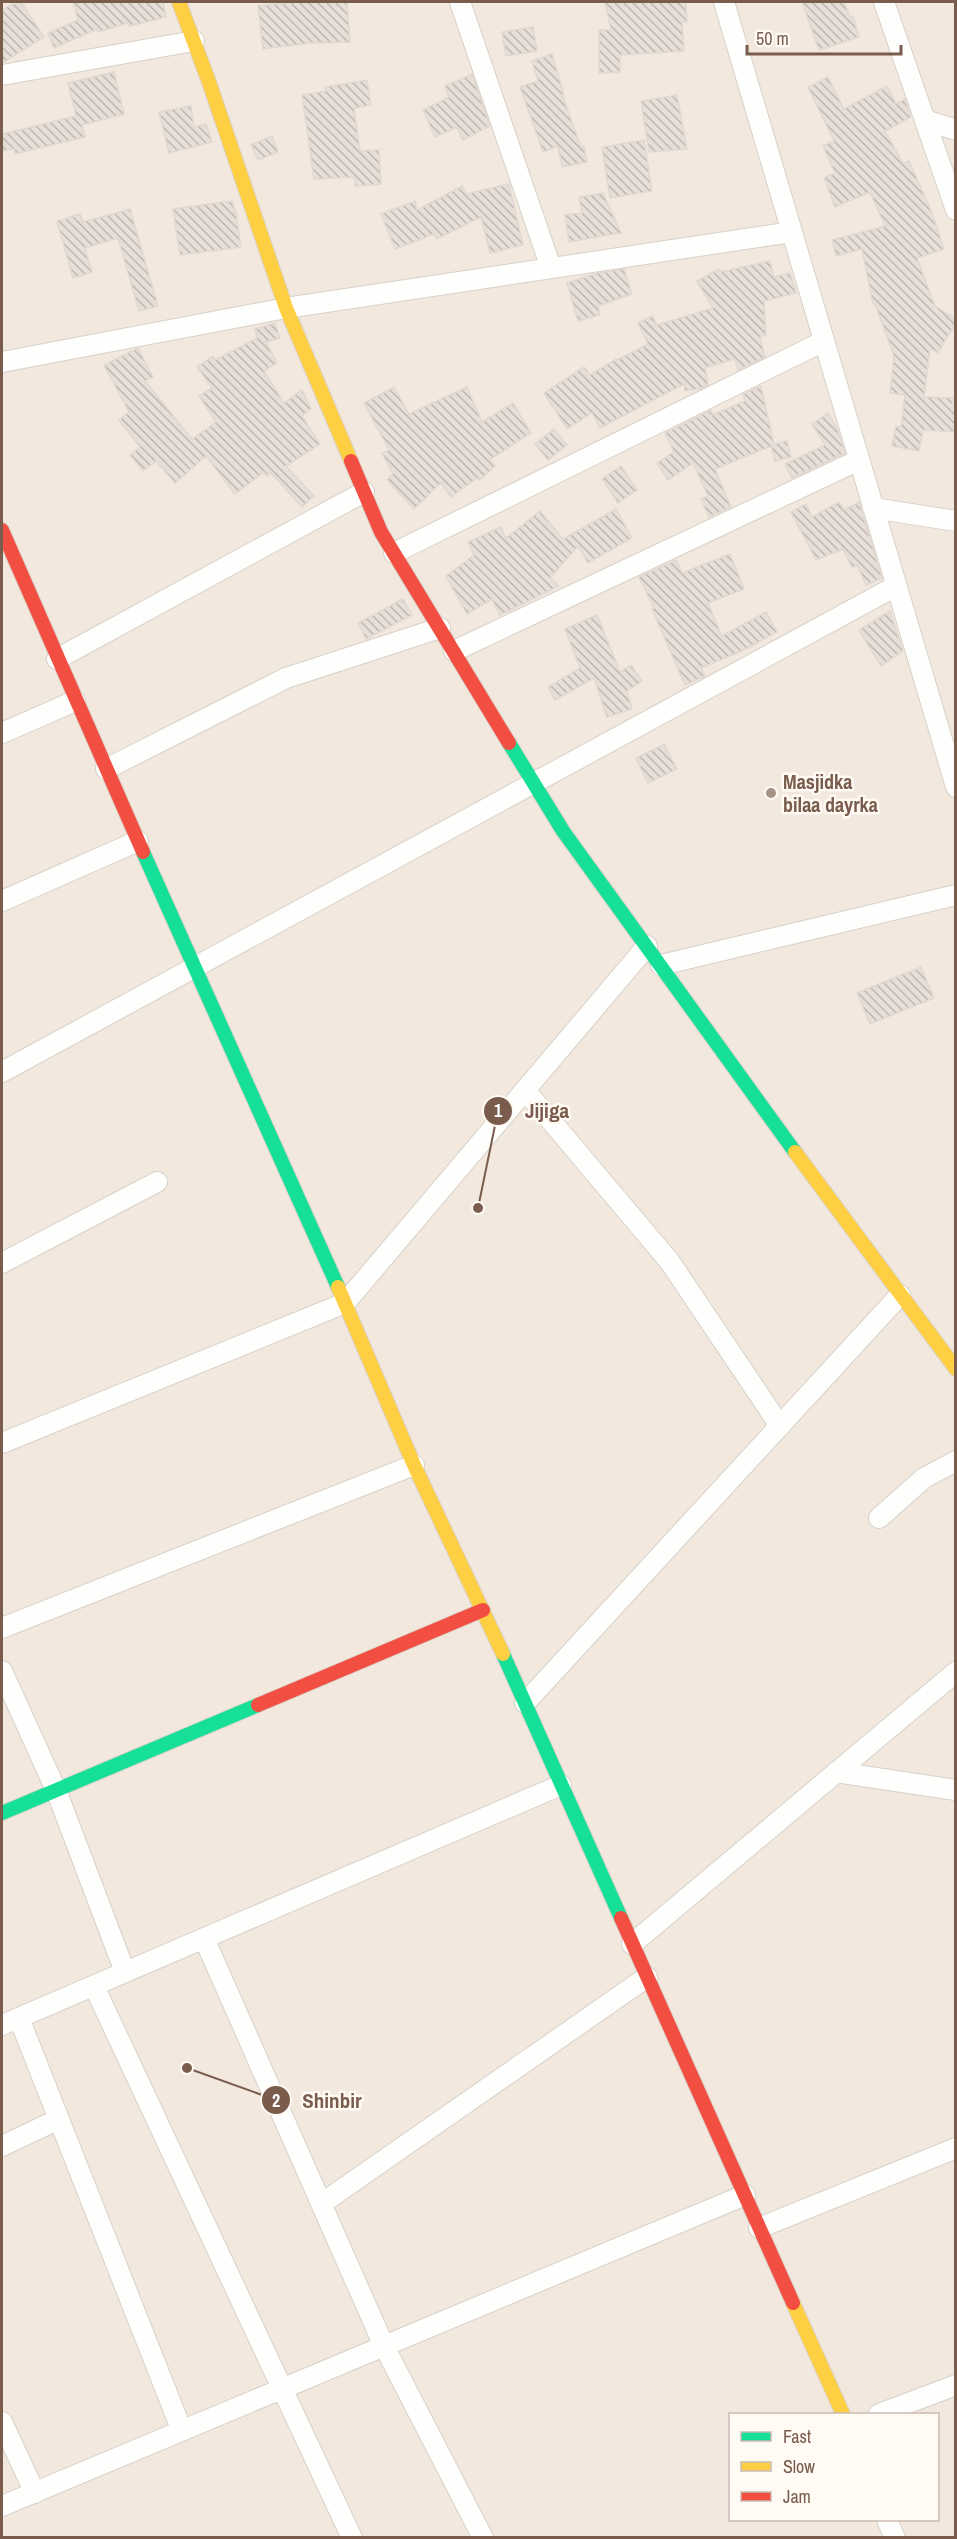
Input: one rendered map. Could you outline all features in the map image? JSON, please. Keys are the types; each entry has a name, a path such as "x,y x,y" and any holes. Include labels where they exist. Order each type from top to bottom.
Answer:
{"street":[{"path":"179,2 285,308 381,532 563,831 956,1369"},
{"path":"460,2 551,268"},
{"path":"724,2 956,787"},
{"path":"884,2 956,210"},
{"path":"2,75 194,41"},
{"path":"925,120 956,130"},
{"path":"2,362 285,308 792,232"},
{"path":"394,553 824,341"},
{"path":"454,651 859,460"},
{"path":"57,659 364,492"},
{"path":"873,508 956,521"},
{"path":"2,530 75,701 345,1303 414,1464 525,1703 842,2413"},
{"path":"2,1072 896,586"},
{"path":"106,769 286,678 440,628"},
{"path":"2,733 75,701"},
{"path":"2,901 138,842"},
{"path":"661,966 956,895"},
{"path":"2,1443 345,1303 647,946"},
{"path":"525,1090 670,1262 780,1426"},
{"path":"2,1263 157,1182"},
{"path":"525,1703 900,1295"},
{"path":"935,1341 956,1339"},
{"path":"879,1518 924,1478 956,1461"},
{"path":"2,1628 414,1464"},
{"path":"2,1813 483,1610"},
{"path":"2,1671 56,1790 125,1972"},
{"path":"632,1944 956,1672"},
{"path":"836,1772 956,1790"},
{"path":"182,2431 59,2120 10,2021 561,1785"},
{"path":"204,1938 384,2346 483,2538"},
{"path":"321,2204 647,1977"},
{"path":"94,1986 352,2538"},
{"path":"2,2146 59,2120"},
{"path":"759,2228 956,2148"},
{"path":"2,2506 745,2195"},
{"path":"884,2413 956,2385"},
{"path":"2,2422 35,2493"},
{"path":"887,2521 895,2538"}],"shaded area":[{"path":"2,2 955,2 955,2537 2,2538"}],"building":[{"path":"16,2 21,2 44,37 2,63 2,10"},
{"path":"73,2 163,2 166,17 129,26 128,23 98,32 97,29 54,48 48,33 78,20"},
{"path":"295,2 347,2 350,42 311,43 263,49 258,6"},
{"path":"605,2 686,2 687,22 682,22 684,51 620,55 620,72 599,73 599,30 611,30"},
{"path":"802,2 844,2 850,17 853,16 859,37 819,50"},
{"path":"533,27 537,51 506,56 502,32"},
{"path":"552,54 564,94 562,94 581,147 584,146 587,162 562,167 558,146 543,152 520,87 538,81 532,61"},
{"path":"114,72 124,114 82,125 85,137 15,154 14,149 2,151 2,134 76,116 68,83"},
{"path":"472,74 490,126 463,140 457,127 435,137 423,110 449,97 445,86"},
{"path":"828,77 844,109 887,86 896,104 905,99 911,117 885,131 903,163 909,161 932,213 944,249 917,258 935,306 956,319 956,323 938,353 930,348 924,397 953,398 952,411 956,411 956,432 923,430 919,451 892,446 896,426 901,427 905,395 890,393 894,356 875,304 873,304 862,249 836,256 832,240 885,226 870,192 835,207 824,178 835,173 823,146 834,141 808,87"},
{"path":"367,80 371,105 354,108 360,151 379,150 381,184 355,186 355,177 314,179 302,95 326,91 325,87"},
{"path":"677,95 687,149 649,152 641,101"},
{"path":"191,106 194,127 206,124 212,142 169,153 159,112"},
{"path":"272,136 278,152 258,160 251,145"},
{"path":"644,140 652,191 610,198 602,147"},
{"path":"509,184 523,245 490,253 481,217 437,239 434,234 395,249 381,214 415,201 417,210 462,186 466,194"},
{"path":"603,193 621,233 569,242 565,215 582,213 579,197"},
{"path":"232,201 241,247 180,255 173,209"},
{"path":"130,209 158,306 139,311 118,238 85,248 92,272 73,278 57,221 80,214 83,222"},
{"path":"770,261 774,277 790,273 796,293 764,301 766,335 760,337 765,357 738,370 735,359 705,368 708,385 685,391 684,384 600,428 592,413 567,429 544,393 584,367 590,375 616,359 648,344 638,323 652,316 657,325 713,308 697,281 719,269 721,272"},
{"path":"624,269 632,294 598,306 600,315 578,321 567,283 597,273"},
{"path":"275,323 280,338 266,342 277,363 264,371 284,403 302,390 311,409 302,416 320,444 286,466 314,496 302,507 270,472 267,476 264,472 235,494 206,456 175,483 156,461 143,471 130,455 140,447 119,420 129,412 104,365 138,348 153,377 145,381 192,439 216,422 199,396 212,388 197,367 213,356 215,360 257,338 255,329"},
{"path":"761,386 774,444 787,441 791,457 775,461 771,446 715,469 731,507 709,517 701,499 708,496 693,463 668,480 657,463 674,452 665,433 711,410 712,415 745,401 743,394"},
{"path":"394,387 409,414 467,387 482,422 513,403 531,433 489,460 495,466 480,480 477,478 451,497 441,483 414,509 387,480 393,474 382,453 389,450 364,403"},
{"path":"828,413 837,428 845,453 792,478 785,464 825,445 812,424"},
{"path":"554,429 567,445 548,460 535,444"},
{"path":"621,466 637,490 618,503 602,479"},
{"path":"839,502 844,510 859,502 882,578 866,585 857,565 852,568 843,549 816,560 791,512 806,504 812,517"},
{"path":"616,509 632,538 588,563 578,546 550,578 559,586 500,615 492,599 467,614 446,576 474,555 468,542 501,527 506,538 540,511 563,539"},
{"path":"730,554 744,589 708,603 722,636 766,612 777,632 744,650 701,668 705,676 685,685 639,577 676,560 682,573"},
{"path":"403,599 412,615 366,639 358,623"},
{"path":"890,611 903,651 881,666 859,630"},
{"path":"597,615 620,672 631,665 642,681 627,691 632,709 607,717 594,678 555,700 548,687 580,668 565,629"},
{"path":"664,744 677,769 648,783 636,758"},
{"path":"921,967 934,998 870,1024 857,993"}],"traffic: fast":[{"path":"509,743 563,831 795,1152"},
{"path":"143,852 338,1287"},
{"path":"503,1654 621,1918"},
{"path":"2,1813 258,1705"}],"traffic: slow":[{"path":"179,2 209,82 286,308 351,461"},
{"path":"795,1152 956,1369"},
{"path":"338,1287 414,1465 503,1654"},
{"path":"793,2303 843,2413"}],"traffic: jam":[{"path":"351,461 381,532 509,743"},
{"path":"2,530 143,852"},
{"path":"258,1705 483,1610"},
{"path":"621,1918 793,2303"}],"place":[{"name":"Masjidka bilaa dayrka","path":"771,793"},
{"name":"Jijiga","path":"478,1208"},
{"name":"Shinbir","path":"187,2068"}]}
